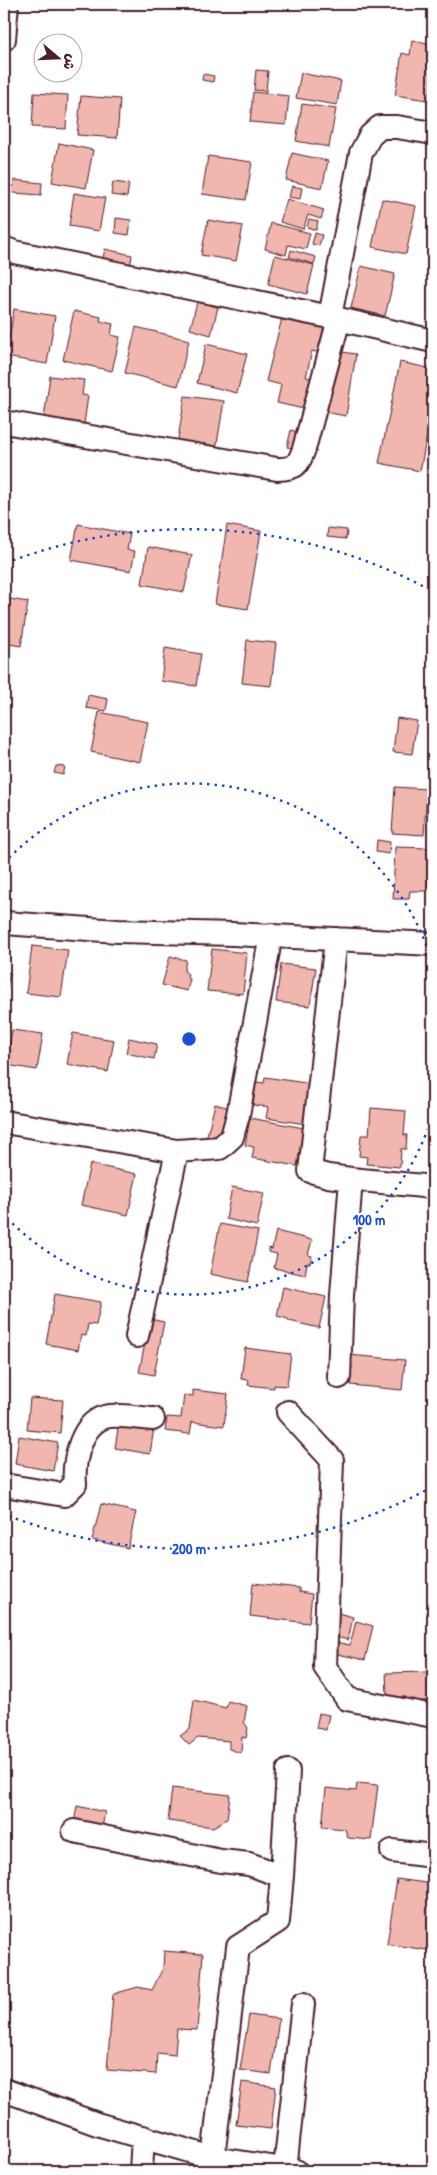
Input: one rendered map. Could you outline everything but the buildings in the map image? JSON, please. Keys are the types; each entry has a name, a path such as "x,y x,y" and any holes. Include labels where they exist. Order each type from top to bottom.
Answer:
{"street":[{"path":"4,39 7,4"},
{"path":"4,422 278,468 290,469 299,463 304,449 334,318 361,153 370,136 380,127 398,127 433,133"},
{"path":"4,248 14,252 334,318 433,341"},
{"path":"4,923 118,931 271,935 433,944"},
{"path":"4,1122 177,1151 220,1148 232,1137 238,1115 271,935"},
{"path":"336,939 310,1170 328,1176 433,1187"},
{"path":"138,1336 177,1151"},
{"path":"339,1377 342,1295 351,1179"},
{"path":"288,1412 332,1460 325,1666 346,1699 433,1716"},
{"path":"4,1485 64,1495 75,1484 74,1463 81,1440 93,1424 108,1416 154,1419"},
{"path":"213,2158 238,1947 278,1921 288,1771"},
{"path":"74,1831 221,1861 249,1864 282,1876"},
{"path":"392,1851 433,1856"},
{"path":"4,2090 97,2124 213,2158 290,2170 303,2004"},
{"path":"141,2171 143,2137"}]}
